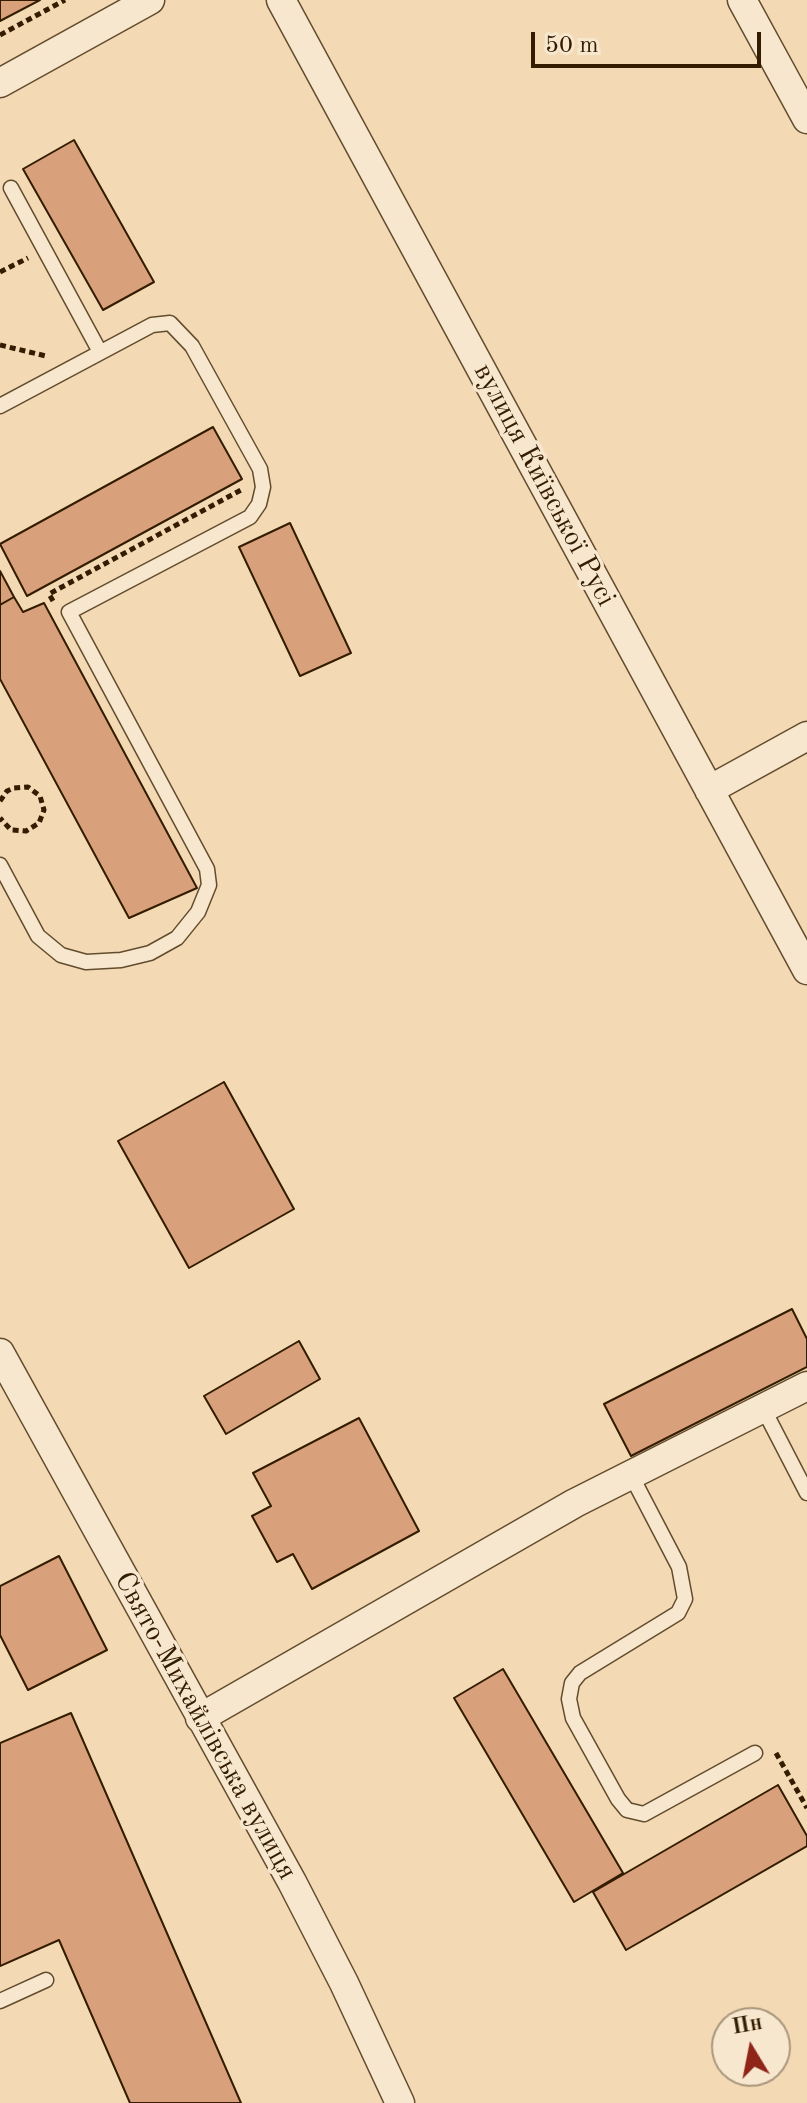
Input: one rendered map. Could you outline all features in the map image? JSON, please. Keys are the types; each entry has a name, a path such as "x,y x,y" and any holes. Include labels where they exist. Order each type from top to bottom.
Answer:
{"street":[{"path":"0,83 150,0"},
{"name":"вулиця Київської Русі","path":"281,0 807,970"},
{"path":"742,0 807,119"},
{"path":"709,790 807,736"},
{"name":"Свято-Михайлівська вулиця","path":"0,1353 344,1983 400,2103"},
{"path":"200,1718 575,1503 807,1386"}],"lane":[{"path":"11,188 100,352"},
{"path":"0,406 152,325 170,323 192,346 260,469 263,487 259,504 250,517 69,612 207,869 209,885 198,912 177,938 150,953 121,960 86,962 61,955 38,936 0,865"},
{"path":"763,1408 807,1493"},
{"path":"631,1475 679,1567 685,1599 678,1613 580,1673 572,1683 569,1699 573,1718 618,1799 627,1810 644,1814 755,1753"},
{"path":"0,2001 46,1980"}],"path":[{"path":"0,35 65,0"},
{"path":"0,345 78,364"},
{"path":"57,608 49,594 252,484"},
{"path":"0,801 7,791 28,787 40,796 44,810 39,823 26,831 11,830 0,818"},
{"path":"755,1753 776,1753 807,1808"}],"building":[{"path":"0,0 40,0 0,21"},
{"path":"74,140 154,282 103,310 23,169"},
{"path":"213,427 242,479 27,596 0,544"},
{"path":"290,523 351,653 300,676 239,547"},
{"path":"0,571 14,597 0,605"},
{"path":"14,597 23,612 44,603 197,888 129,918 0,679 0,605"},
{"path":"224,1082 294,1209 189,1268 118,1141"},
{"path":"792,1309 807,1339 807,1367 631,1456 604,1404"},
{"path":"299,1341 320,1379 226,1434 204,1396"},
{"path":"359,1418 419,1531 312,1589 293,1554 277,1562 252,1516 271,1506 253,1473"},
{"path":"59,1556 107,1650 28,1690 0,1635 0,1586"},
{"path":"503,1669 623,1873 574,1902 454,1698"},
{"path":"71,1713 241,2103 130,2103 59,1940 0,1966 0,1743"},
{"path":"778,1785 807,1836 807,1846 626,1950 593,1892"}]}
